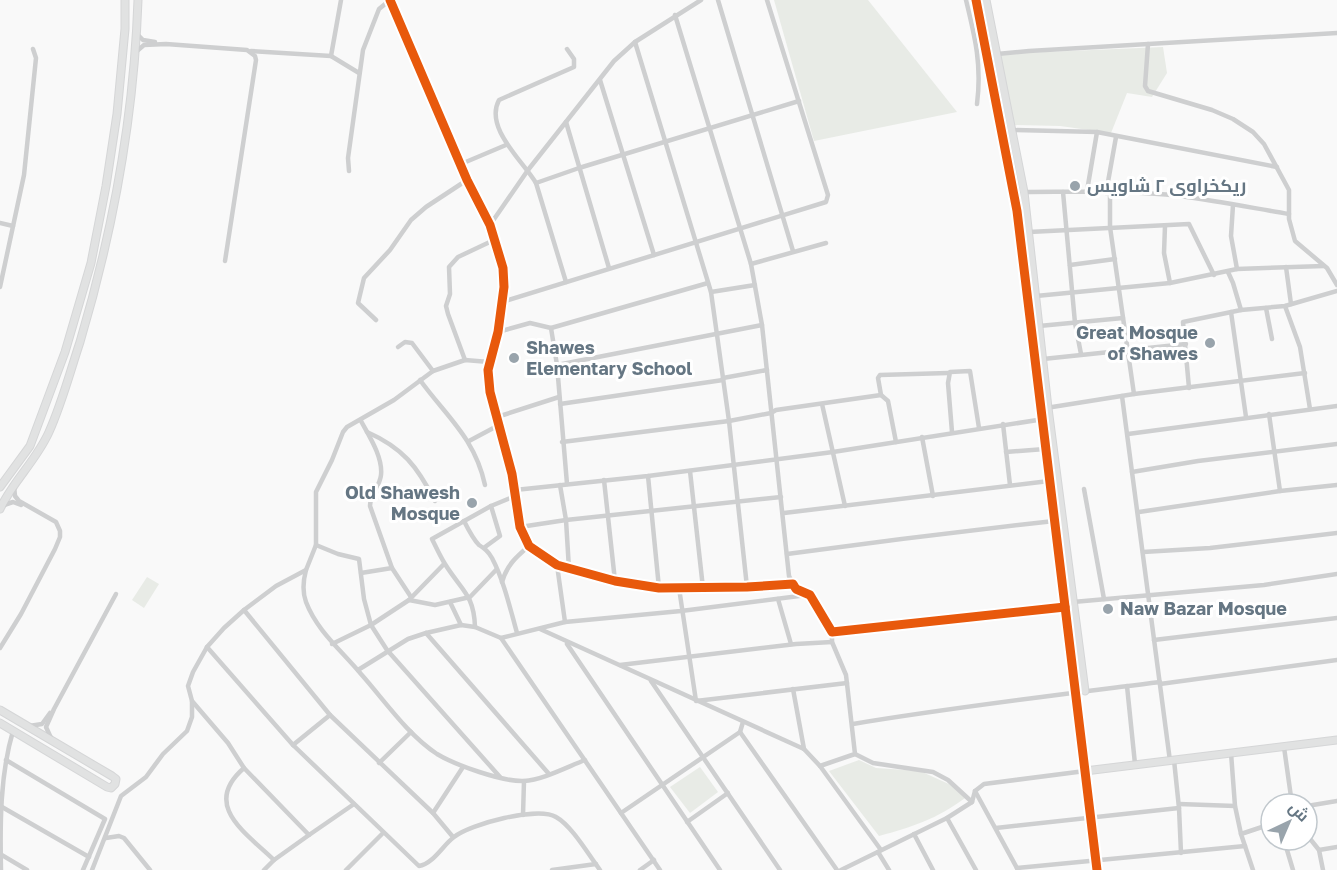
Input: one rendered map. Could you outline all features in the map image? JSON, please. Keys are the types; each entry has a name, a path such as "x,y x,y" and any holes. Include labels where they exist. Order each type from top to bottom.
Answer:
{"street":[{"path":"36,431 81,301 100,216 117,114 125,0"},
{"path":"0,508 39,452 48,435 58,410 93,295 124,144 134,56 137,0"},
{"path":"331,56 341,0"},
{"path":"349,171 348,158 363,50 379,9 390,0 467,180 490,225 503,268 498,332 488,370 490,392 515,493 520,527 529,546 557,565 569,569 615,581 659,588 793,584"},
{"path":"490,225 528,170 614,61 634,42 701,0"},
{"path":"718,0 793,251"},
{"path":"502,302 826,202 828,195 767,0"},
{"path":"966,0 979,52 980,80 977,104"},
{"path":"976,0 1017,211 1097,870"},
{"path":"986,0 1024,192 1048,408 1085,691"},
{"path":"675,15 751,264 762,325 789,576 796,589 810,595 832,632 832,642 846,675 855,754"},
{"path":"135,31 143,40 166,44 331,56 359,73"},
{"path":"997,54 1337,33"},
{"path":"634,42 711,292 729,421 747,587"},
{"path":"134,56 139,47 144,45 166,44"},
{"path":"1148,44 1145,87 1148,90 1233,119 1253,132 1264,144 1288,190 1289,214 1295,241 1324,266 1337,285"},
{"path":"0,287 24,175 36,55 33,49"},
{"path":"566,282 536,183 506,145 496,118 496,106 499,100 574,67 574,59 567,49"},
{"path":"225,261 256,60 251,51"},
{"path":"600,80 654,255"},
{"path":"536,183 799,101"},
{"path":"566,122 609,268"},
{"path":"1012,130 1097,132 1277,167"},
{"path":"1087,191 1097,132"},
{"path":"1116,137 1108,193 1110,227 1134,394"},
{"path":"461,164 506,145"},
{"path":"1007,155 1017,153"},
{"path":"376,320 358,303 364,278 390,249 411,220 426,207 467,180"},
{"path":"1024,192 1087,191 1180,196 1289,214"},
{"path":"1063,192 1071,292 1081,354"},
{"path":"1233,204 1230,236 1237,269"},
{"path":"0,224 13,226"},
{"path":"1029,232 1189,224 1214,275"},
{"path":"1165,226 1164,253 1170,283"},
{"path":"465,360 446,306 450,294 449,267 459,256 494,240"},
{"path":"751,264 826,243"},
{"path":"1070,265 1115,259"},
{"path":"1036,296 1170,283 1237,269 1324,266"},
{"path":"1286,267 1288,305 1300,347 1310,409"},
{"path":"1228,272 1241,310"},
{"path":"498,332 530,323 551,328 708,283"},
{"path":"711,292 755,285"},
{"path":"1189,388 1184,322 1241,310 1288,305 1337,291"},
{"path":"1266,308 1272,339"},
{"path":"1231,312 1239,381 1246,417"},
{"path":"1040,326 1123,318"},
{"path":"557,365 762,325"},
{"path":"551,328 557,365 567,484"},
{"path":"398,347 405,342 412,343 433,371"},
{"path":"1043,359 1186,344"},
{"path":"489,362 465,360 433,371 394,400 343,432 316,492 316,545 303,582 305,599 332,644 358,670 411,732 438,754 463,767 524,781 585,760"},
{"path":"560,404 767,370"},
{"path":"896,442 888,401 881,395 878,378 880,375 970,371 979,428"},
{"path":"948,373 952,432"},
{"path":"1040,409 1134,394 1305,373"},
{"path":"420,380 469,441 485,485"},
{"path":"53,386 51,401 53,403 56,403 64,391"},
{"path":"562,442 729,421 776,410 881,395"},
{"path":"1122,396 1139,512 1148,597 1179,806 1181,853"},
{"path":"497,417 559,397"},
{"path":"822,404 845,506"},
{"path":"1128,434 1337,406"},
{"path":"0,487 25,455 46,412 51,411 53,414 48,435"},
{"path":"1269,414 1280,491"},
{"path":"475,627 474,610 470,597 444,564 432,539 515,493 567,484 833,452 1050,418"},
{"path":"362,421 380,461 381,474 370,506 392,568 410,599 428,605 470,597 496,570"},
{"path":"469,441 499,424"},
{"path":"1003,424 1010,485"},
{"path":"367,432 384,440 407,457 420,473 435,501"},
{"path":"922,437 933,496"},
{"path":"1132,472 1337,444"},
{"path":"1006,452 1045,449"},
{"path":"690,471 703,588"},
{"path":"648,476 659,588"},
{"path":"604,480 615,581"},
{"path":"783,513 1049,481"},
{"path":"0,648 59,542 60,531 56,522 17,498 14,491 15,485"},
{"path":"560,485 566,520 569,569"},
{"path":"1139,512 1337,485"},
{"path":"1084,489 1104,599"},
{"path":"520,527 781,497"},
{"path":"0,508 13,502 35,510"},
{"path":"485,547 500,536 491,506"},
{"path":"464,521 479,545 485,547 502,582 517,633"},
{"path":"787,554 1054,521"},
{"path":"1143,552 1210,548 1337,533"},
{"path":"316,545 359,560 364,599 371,625 387,650 500,777"},
{"path":"502,582 506,568 511,561 529,546"},
{"path":"332,644 371,625 410,599 444,564"},
{"path":"557,565 565,622"},
{"path":"361,573 392,568"},
{"path":"92,870 121,796 146,777 163,754 187,731 192,717 192,701 188,686 207,647 244,610 276,586 306,570"},
{"path":"1073,602 1264,585 1337,574"},
{"path":"679,588 696,701"},
{"path":"54,742 46,730 54,709 116,594"},
{"path":"501,638 565,622 810,595"},
{"path":"778,599 791,645"},
{"path":"450,602 461,625"},
{"path":"832,632 1065,608"},
{"path":"244,610 330,715 433,813 453,837"},
{"path":"1154,640 1337,618"},
{"path":"358,670 408,639 461,625 475,627 501,638 660,870"},
{"path":"540,629 804,750 820,766 879,851 889,870"},
{"path":"426,633 549,774"},
{"path":"566,642 720,870"},
{"path":"618,666 832,642"},
{"path":"207,647 293,745 419,866"},
{"path":"853,724 974,704 1023,700 1337,660"},
{"path":"651,680 780,870"},
{"path":"696,701 847,683"},
{"path":"1128,686 1135,764"},
{"path":"793,688 804,750"},
{"path":"192,701 228,743 244,768 309,835"},
{"path":"28,726 42,724 54,709"},
{"path":"0,710 112,776 116,779 115,784 111,788 107,787 1,724"},
{"path":"293,745 330,715"},
{"path":"621,813 740,732 742,722"},
{"path":"1,870 2,807 6,760 13,731"},
{"path":"379,764 411,732"},
{"path":"740,732 843,870 947,818 972,802 975,791 984,784 1337,740"},
{"path":"1284,747 1290,792"},
{"path":"1231,753 1235,806 1252,870"},
{"path":"820,766 855,754 873,763 933,772 948,780 972,802"},
{"path":"6,760 105,819 83,870"},
{"path":"433,813 463,767"},
{"path":"244,768 230,782 226,800 228,811 233,821 274,860"},
{"path":"523,815 524,781"},
{"path":"975,791 1018,869 1245,846"},
{"path":"687,822 728,793"},
{"path":"1319,804 1337,801"},
{"path":"264,870 274,860 354,804"},
{"path":"996,828 1179,806 1235,806"},
{"path":"2,807 89,857"},
{"path":"413,870 426,864 453,837 479,825 523,815 554,815 564,822 600,870"},
{"path":"947,818 975,870"},
{"path":"1241,834 1259,828"},
{"path":"346,870 383,832"},
{"path":"914,834 933,870"},
{"path":"105,838 119,836 124,838 150,870"},
{"path":"1323,870 1319,850 1337,847"},
{"path":"1288,852 1293,870"},
{"path":"0,854 27,870"},
{"path":"640,870 654,860"},
{"path":"426,864 429,870"},
{"path":"552,870 596,864"}],"shaded area":[{"path":"774,0 868,0 957,112 814,141"},
{"path":"1163,47 1167,73 1152,97 1127,93 1111,133 1060,126 1011,125 997,54"},
{"path":"147,577 159,584 144,608 132,600"},
{"path":"859,760 876,768 920,771 951,785 965,798 924,822 879,836 829,771"},
{"path":"700,767 718,792 690,813 670,787"}],"cycle path":[{"path":"390,0 467,180 490,225 503,268 504,287 498,332 488,370 490,392 512,474 520,527 529,546 557,565 615,581 659,588 793,584 796,589 810,595 832,632 1065,607"},
{"path":"976,0 1017,211 1097,870"}],"place":[{"name":"ريكخراوى ۲ شاويس","path":"1075,186"},
{"name":"Great Mosque of Shawes","path":"1210,343"},
{"name":"Shawes Elementary School","path":"514,358"},
{"name":"Old Shawesh Mosque","path":"472,503"},
{"name":"Naw Bazar Mosque","path":"1108,609"}]}
